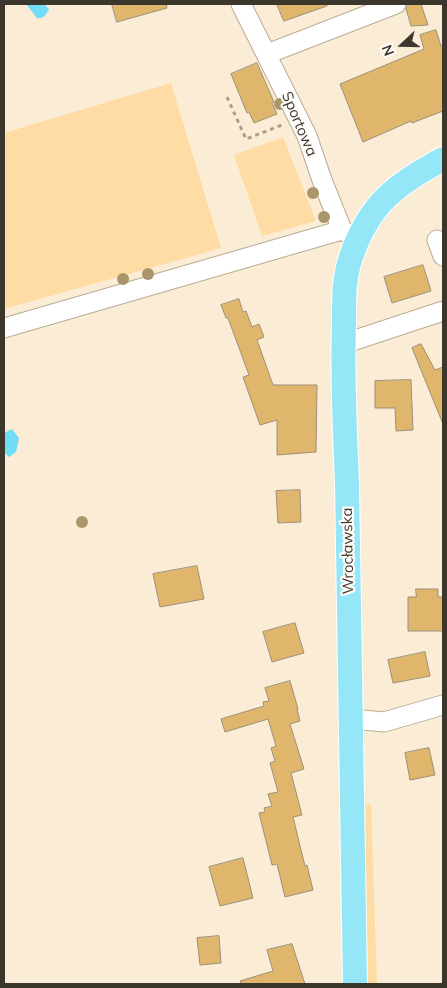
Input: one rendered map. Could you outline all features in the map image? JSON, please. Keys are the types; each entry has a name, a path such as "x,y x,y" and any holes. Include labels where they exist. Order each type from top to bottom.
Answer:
{"main road":[{"name":"Wrocławska","path":"355,984 343,344 345,282 350,259 350,234 381,202 411,176 443,158"}],"street":[{"name":"Sportowa","path":"241,4 307,136 322,180 350,234"},
{"path":"266,54 371,9 396,4"},
{"path":"4,328 350,234"},
{"path":"343,344 443,311"},
{"path":"351,719 384,722 443,705"}],"path":[{"path":"227,97 246,139 298,118"}],"shaded area":[{"path":"171,83 221,248 4,309 4,133"},
{"path":"283,137 316,221 262,236 234,155"},
{"path":"371,804 377,984 365,984 361,805"}],"water":[{"path":"26,4 44,4 49,9 44,16 37,18"},
{"path":"12,429 19,438 16,452 9,457 4,452 4,433"}],"building":[{"path":"112,4 166,4 167,8 117,22"},
{"path":"277,4 327,4 327,6 284,21"},
{"path":"407,4 421,4 428,25 411,26 406,9"},
{"path":"436,30 441,46 443,45 443,111 412,123 411,121 363,142 340,84 424,49 420,35"},
{"path":"257,63 274,102 272,103 277,114 254,123 249,112 247,113 231,74"},
{"path":"423,265 431,291 392,303 384,277"},
{"path":"239,299 243,312 246,311 252,327 259,324 264,337 257,340 273,385 317,385 316,452 277,455 277,420 260,425 243,377 249,375 228,318 226,318 221,305"},
{"path":"421,344 435,370 443,367 443,424 412,348"},
{"path":"411,380 413,430 396,431 395,408 375,408 375,381"},
{"path":"300,490 301,522 278,523 276,491"},
{"path":"197,566 204,599 160,607 153,574"},
{"path":"416,589 438,589 438,597 443,597 443,631 408,631 408,597 416,597"},
{"path":"295,623 304,653 272,662 263,632"},
{"path":"425,652 430,676 393,683 388,660"},
{"path":"290,681 300,721 290,724 304,769 291,773 302,815 293,817 313,890 285,897 277,864 272,865 259,813 265,812 264,808 272,806 268,794 278,792 270,763 275,761 271,748 276,746 268,719 225,732 221,719 264,706 263,702 269,701 265,688"},
{"path":"429,748 435,775 410,780 405,753"},
{"path":"243,858 253,898 220,906 209,867"},
{"path":"219,936 221,963 200,965 197,938"},
{"path":"292,944 305,984 241,984 240,981 273,971 267,950"}]}
